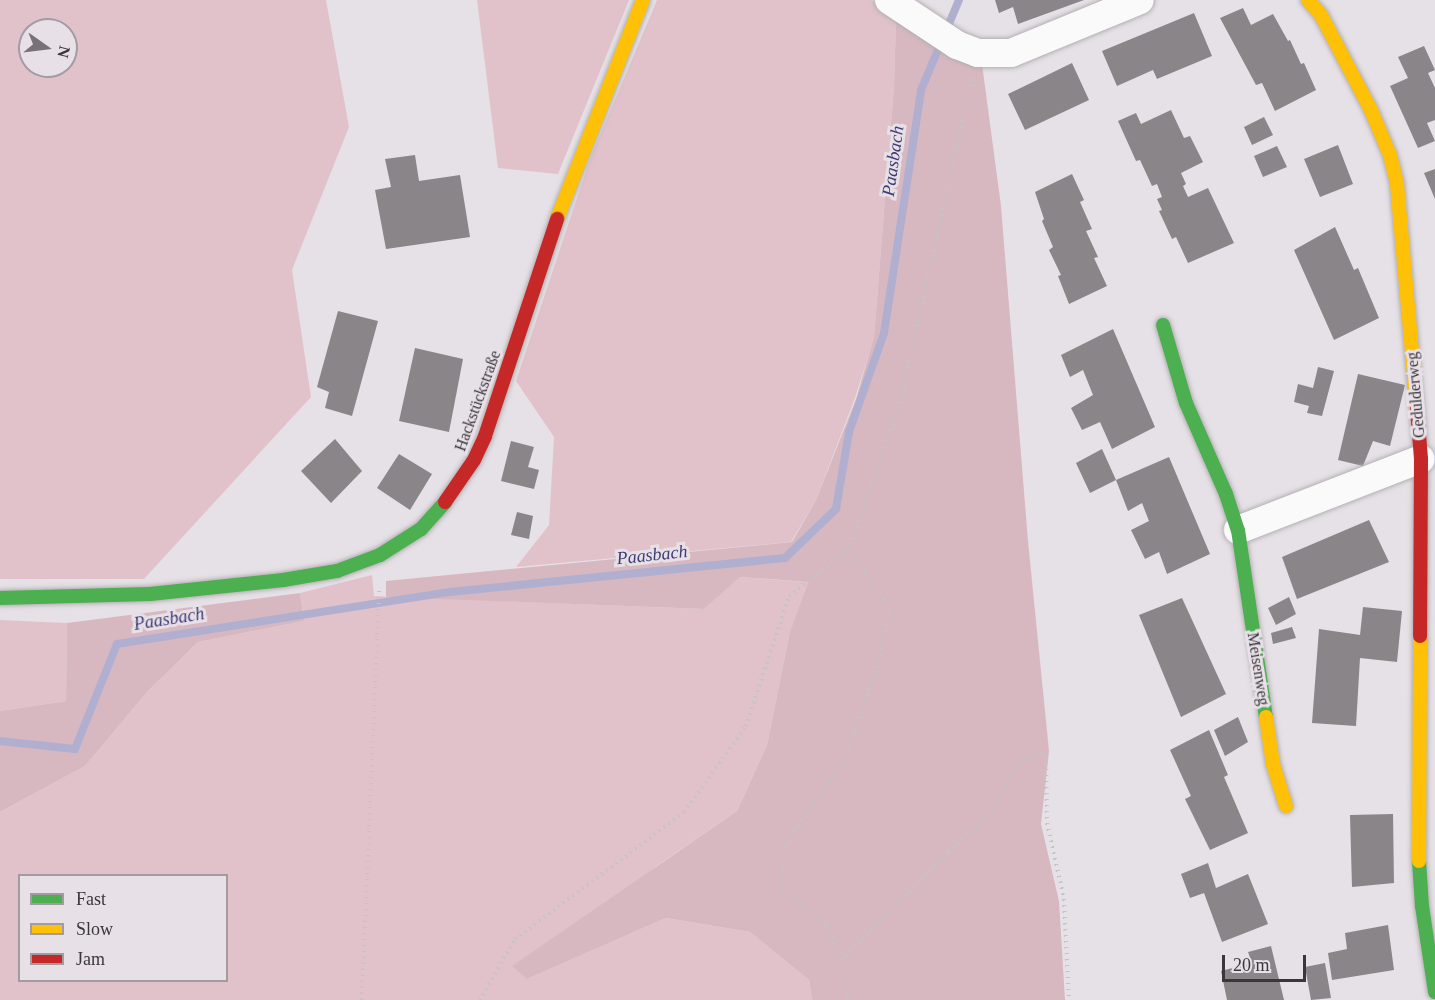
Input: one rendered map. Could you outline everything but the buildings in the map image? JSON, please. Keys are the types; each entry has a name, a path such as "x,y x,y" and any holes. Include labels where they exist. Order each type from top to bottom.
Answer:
{"street":[{"name":"Hackstückstraße","path":"0,598 150,594 283,580 337,571 380,555 421,529 453,493 474,460 485,436 562,205 643,0"},
{"path":"889,0 968,49 1011,53 1140,0"},
{"name":"Gedulderweg","path":"1308,0 1321,15 1371,110 1390,155 1397,184 1421,459 1419,864 1422,906 1435,992"},
{"name":"Meisenweg","path":"1162,324 1186,403 1226,494 1238,530 1273,764 1286,806"},
{"path":"1238,530 1421,459"}],"path":[{"path":"480,1000 515,939 684,812 746,726 789,596 849,550 900,403 968,49"},
{"path":"847,1000 842,960 825,922 783,890 785,846 846,758 874,677 891,609 849,550"},
{"path":"362,1000 380,578"},
{"path":"842,960 949,852 989,816 1018,762 1046,752 1047,823 1064,899 1069,1000"}],"shaded area":[{"path":"0,0 326,0 349,127 292,270 311,397 144,579 0,579"},
{"path":"477,0 629,0 558,174 498,168"},
{"path":"657,0 871,0 896,18 894,85 874,338 855,398 816,500 791,542 516,567 549,525 554,437 516,381 590,159"},
{"path":"896,17 982,64 1001,206 1028,541 1049,751 1041,824 1059,901 1065,1000 812,1000 809,980 750,932 666,918 527,979 512,966 737,811 767,745 790,631 808,582 740,577 704,609 386,597 386,581 792,542 816,500 856,399 874,337 894,85"},
{"path":"372,575 374,596 704,609 739,577 808,582 790,631 767,745 737,811 655,867 527,979 666,918 750,932 809,980 812,1000 0,1000 0,812 85,766 148,691 198,642 304,621 300,593"},
{"path":"300,593 304,621 198,642 148,691 85,766 0,812 0,711 66,701 67,623"},
{"path":"0,620 67,623 66,701 0,711"}],"waterway":[{"name":"Paasbach","path":"0,741 75,749 117,644 450,592 785,558 836,509 849,432 884,333 921,90 959,0"}],"traffic: fast":[{"path":"1163,325 1186,403 1226,494 1238,530 1266,717"},
{"path":"0,598 150,594 283,580 337,571 380,555 421,529 445,502"},
{"path":"1419,861 1422,906 1435,992"}],"traffic: slow":[{"path":"557,219 643,0"},
{"path":"1308,0 1321,15 1371,110 1390,155 1397,184 1417,409"},
{"path":"1419,861 1420,636"},
{"path":"1266,717 1273,764 1286,806"}],"traffic: jam":[{"path":"445,502 474,460 485,436 557,219"},
{"path":"1417,409 1421,459 1420,636"}]}
